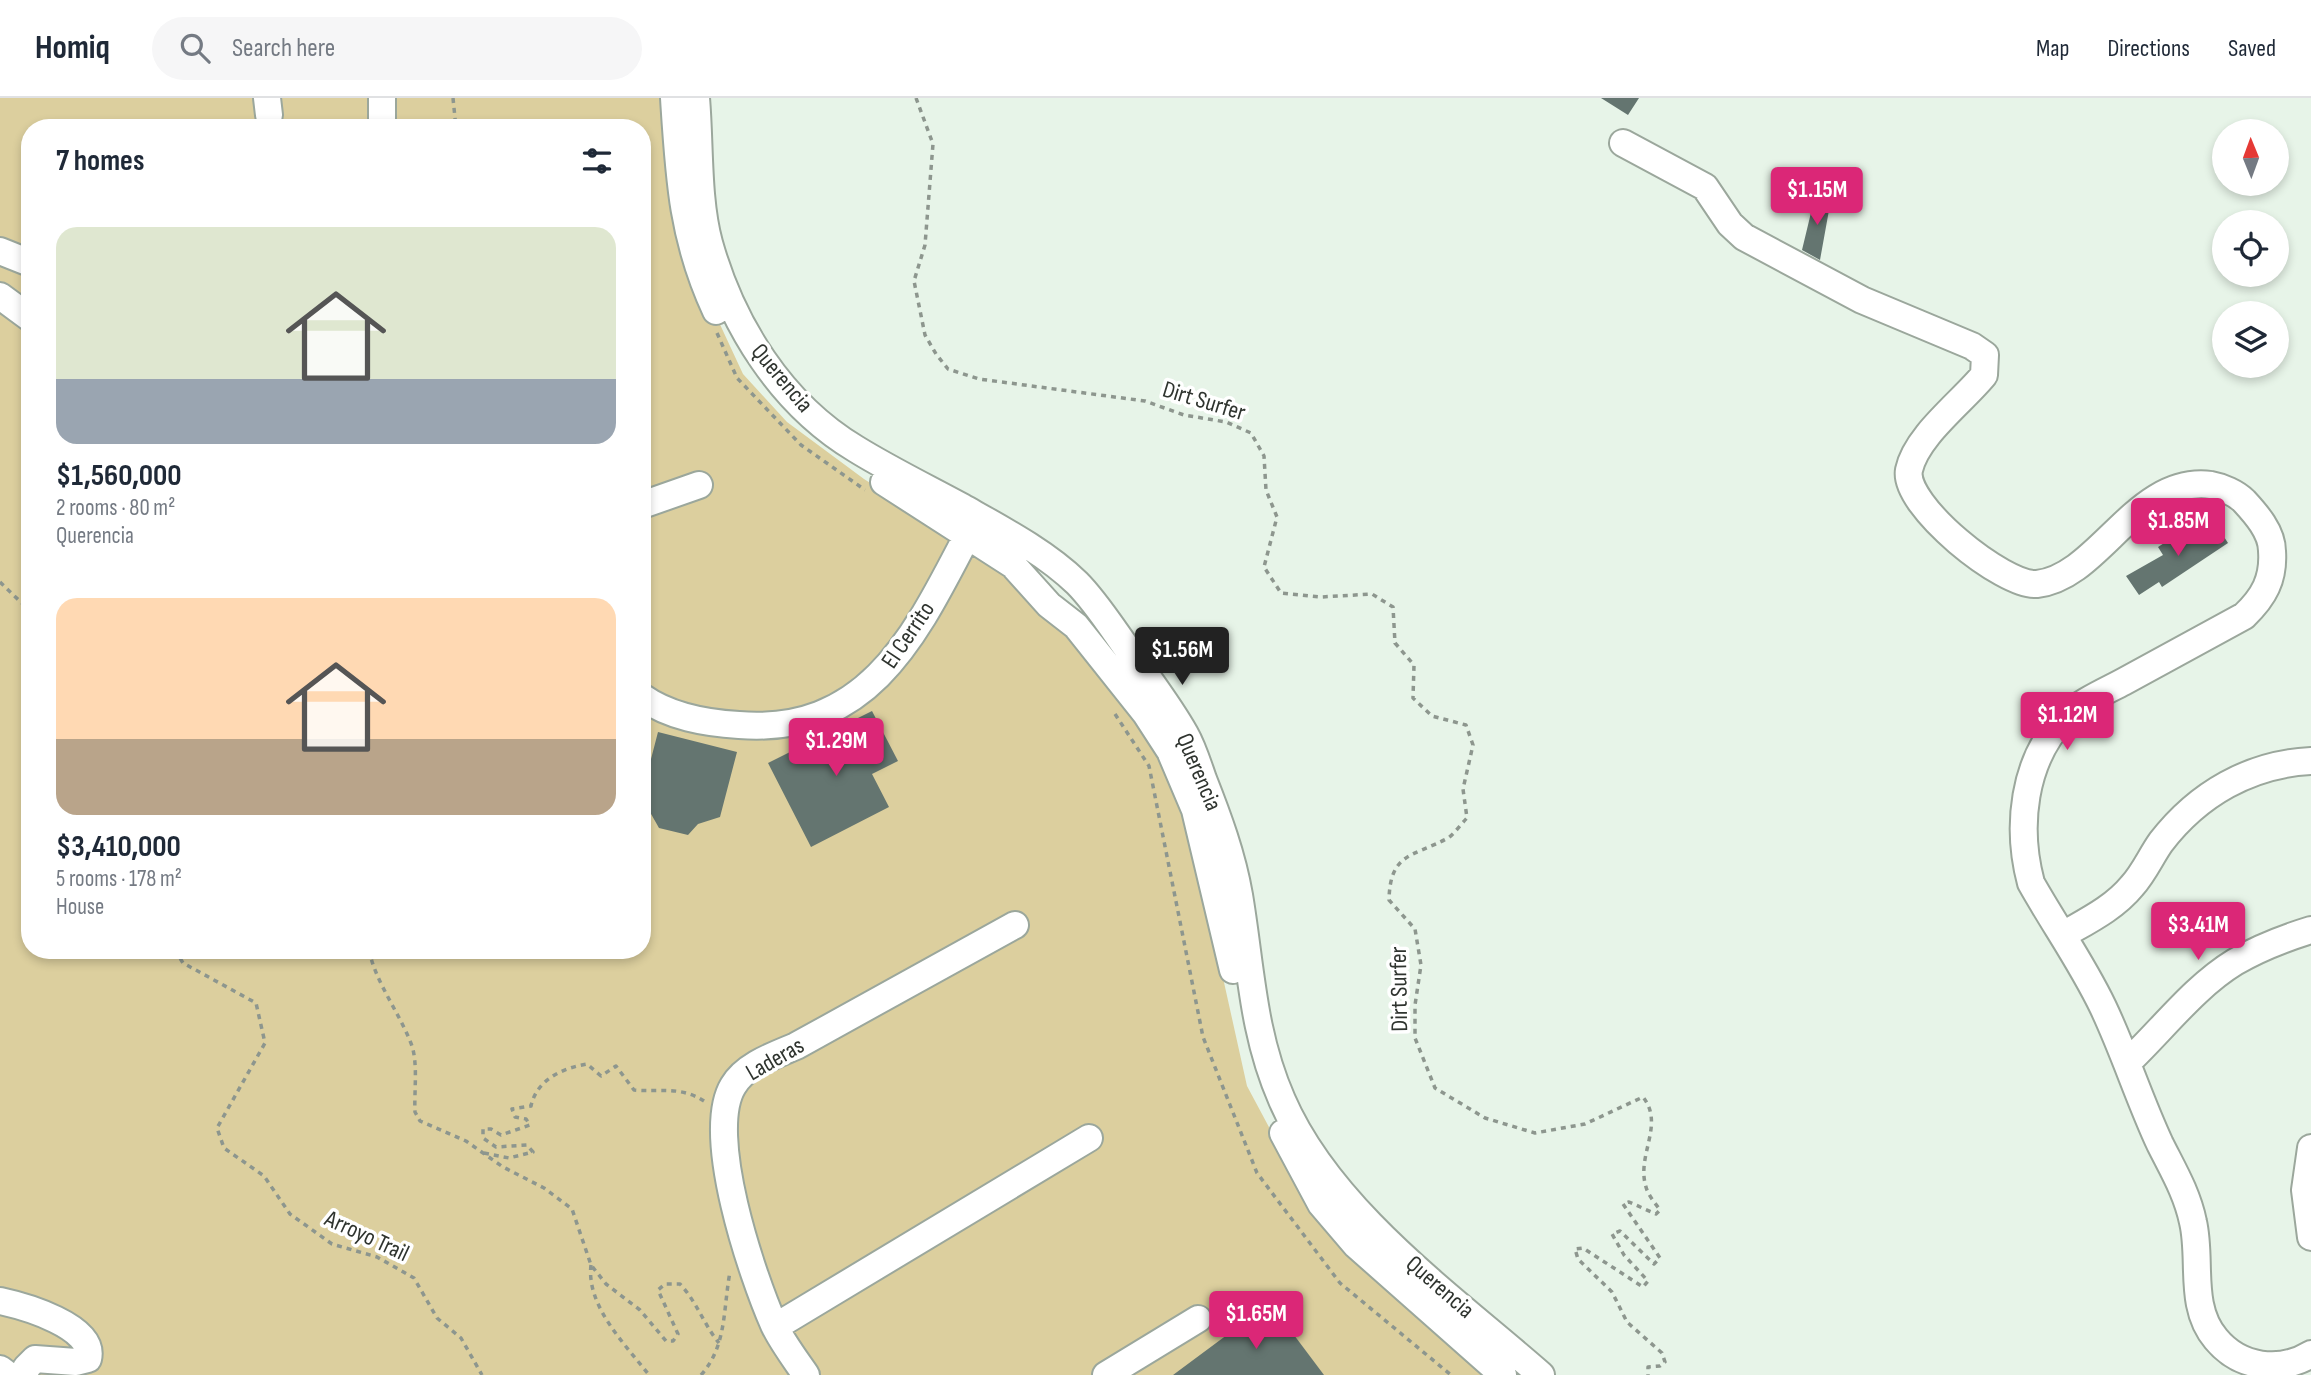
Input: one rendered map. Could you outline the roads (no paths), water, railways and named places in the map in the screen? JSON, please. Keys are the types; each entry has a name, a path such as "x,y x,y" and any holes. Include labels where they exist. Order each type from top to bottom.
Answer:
{"street":[{"path":"382,98 382,119"},
{"name":"Querencia","path":"674,98 685,226 695,262 727,334 747,367 787,414 815,438 972,526 1024,544 1077,583 1132,655 1187,736 1224,833 1239,895 1252,1000 1267,1082 1294,1157 1321,1204 1356,1245 1503,1375"},
{"name":"Querencia","path":"696,98 702,159 701,196 708,239 740,325 760,358 790,393 852,447 972,526"},
{"path":"1623,143 1705,187 1730,224 1744,237 1862,300 1972,346 1984,355 1984,375 1922,443 1909,471 1909,483 1923,508 2004,575 2034,584 2059,578 2166,490 2192,483 2219,486 2240,497 2260,520 2272,544 2271,578 2261,600 2245,616 2066,716 2044,743 2031,771 2026,803 2025,861 2031,883 2102,1005 2161,1144 2183,1187 2194,1224 2200,1306 2206,1324 2216,1340 2234,1356 2258,1366 2297,1363 2311,1354"},
{"path":"0,251 21,259"},
{"path":"0,296 21,311"},
{"path":"651,502 699,485"},
{"name":"El Cerrito","path":"651,701 692,720 751,726 787,724 837,707 877,679 894,661 914,634 972,526"},
{"path":"2063,935 2101,913 2132,887 2161,842 2196,803 2249,773 2311,761"},
{"name":"Laderas","path":"806,1375 775,1327 745,1244 727,1167 723,1114 733,1084 760,1062 796,1046 1015,925"},
{"path":"2127,1063 2200,991 2235,962 2282,939 2311,930"},
{"name":"Querencia","path":"1267,1082 1337,1187 1393,1245 1541,1375"},
{"path":"775,1327 1089,1138"},
{"path":"2311,1148 2305,1190 2311,1237"},
{"path":"0,1301 42,1313 60,1322 71,1328 87,1346 88,1359 76,1362 35,1359 25,1375"},
{"path":"1106,1375 1198,1319"},
{"path":"0,1369 8,1375"}]}
